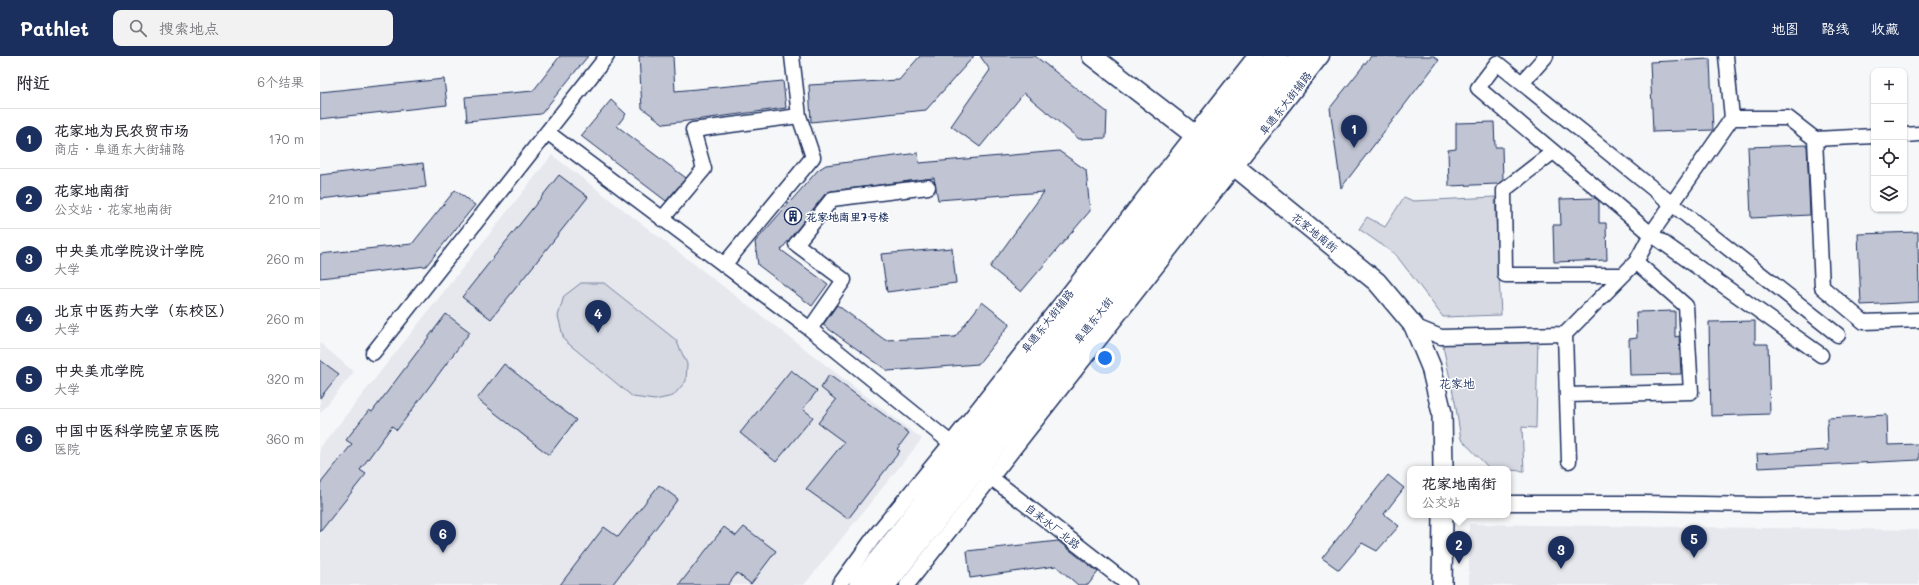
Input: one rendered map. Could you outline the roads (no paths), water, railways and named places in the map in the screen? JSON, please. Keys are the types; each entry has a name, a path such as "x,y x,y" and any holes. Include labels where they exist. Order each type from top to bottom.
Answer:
{"main road":[{"name":"阜通东大街","path":"1214,151 1276,56"},
{"name":"阜通东大街","path":"884,585 971,460 1214,151 1302,56"},
{"name":"阜通东大街","path":"860,585 971,460"}],"street":[{"path":"373,353 607,56"},
{"path":"724,265 813,157 799,116 792,56"},
{"name":"花家地南街","path":"1092,56 1214,151 1376,282 1414,326 1431,367 1442,413 1443,466"},
{"name":"阜通东大街辅路","path":"1214,151 1255,56"},
{"name":"阜通东大街辅路","path":"907,585 971,460 1214,151 1322,56"},
{"path":"1522,83 1546,56"},
{"path":"1414,326 1441,337 1565,334 1636,262 1651,234 1732,118 1726,56"},
{"path":"1821,355 1651,234 1478,88 1498,63 1672,204 1838,335"},
{"path":"662,219 704,169 693,130 799,116"},
{"path":"1732,118 1788,118 1815,140 1871,136"},
{"name":"自来水厂北路","path":"547,132 810,329 971,460 1129,585"},
{"path":"1907,135 1919,134"},
{"path":"1815,140 1822,287 1864,322 1919,320"},
{"path":"1553,152 1504,190 1505,275 1623,275"},
{"path":"810,329 844,280 796,244 832,199 928,187"},
{"path":"1567,395 1690,392 1686,306 1636,262"},
{"path":"1565,334 1569,461"},
{"name":"阜通东大街辅路","path":"839,585 874,537 971,460"},
{"path":"1511,503 1644,503 1759,506 1919,503"},
{"path":"1442,585 1443,518"}],"place":[{"name":"花家地为民农贸市场","path":"1354,148"},
{"name":"花家地南里7号楼","path":"793,216"},
{"name":"北京中医药大学（东校区）","path":"598,333"},
{"name":"中国中医科学院望京医院","path":"443,553"},
{"name":"中央美术学院","path":"1694,558"},
{"name":"花家地南街","path":"1459,564"},
{"name":"中央美术学院设计学院","path":"1561,569"}],"district":[{"name":"花家地","path":"1457,383"}]}
